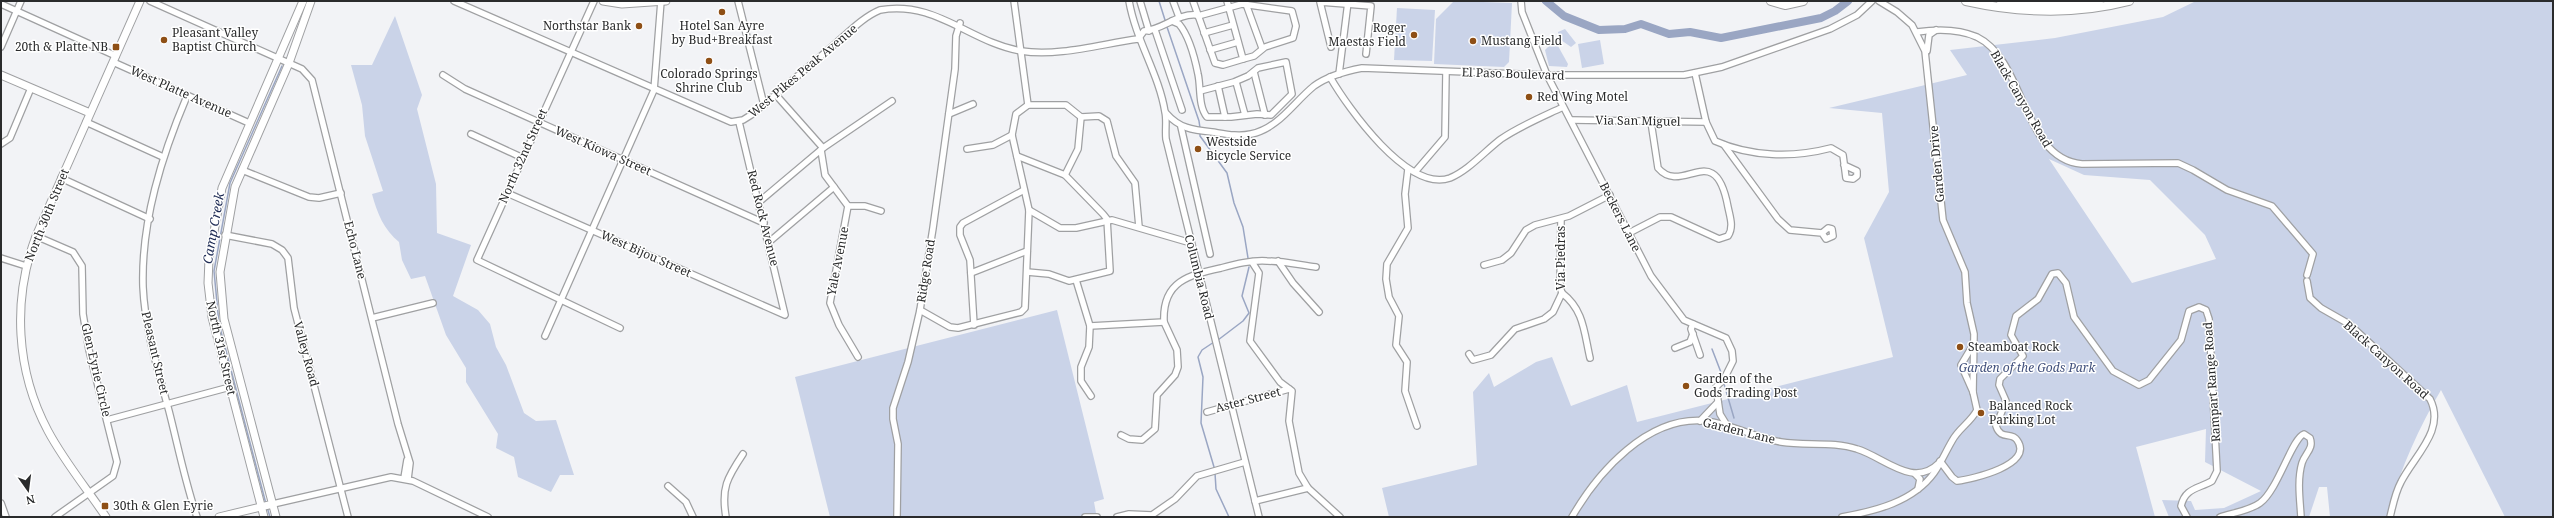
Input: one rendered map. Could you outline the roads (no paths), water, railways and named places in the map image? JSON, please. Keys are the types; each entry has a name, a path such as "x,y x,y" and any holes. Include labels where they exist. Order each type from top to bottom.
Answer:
{"highway":[{"path":"1771,1 1786,5 1803,1"},
{"path":"1966,1 1996,7 2052,12 2085,9 2129,1"},
{"path":"2000,1 2036,5 2099,1"}],"main road":[{"name":"North 30th Street","path":"106,517 48,431 36,405 27,377 20,331 21,295 26,266 36,236 140,1"},
{"name":"North 31st Street","path":"264,517 210,307 210,259 222,188 249,123 307,1"},
{"name":"North 31st Street","path":"276,517 224,319 220,272 232,198 242,170 289,63 307,1"},
{"path":"603,1 622,4 666,1"},
{"path":"1,75 90,113"},
{"path":"219,517 273,504"}],"street":[{"path":"1,47 21,1"},
{"path":"150,1 279,58"},
{"name":"West Pikes Peak Avenue","path":"454,1 724,120 739,122 747,118 776,95 864,19 882,9 898,6 929,8 950,16 995,44 1022,51 1048,52 1138,39"},
{"name":"North 32nd Street","path":"561,300 477,260 538,122 594,1"},
{"path":"545,336 654,90 661,1"},
{"path":"738,1 764,104"},
{"path":"1014,1 1022,51 1028,105"},
{"name":"Columbia Road","path":"1129,1 1138,39 1156,80 1166,113 1165,132 1190,243 1259,517"},
{"path":"1140,1 1147,31 1182,110"},
{"path":"1173,1 1178,17"},
{"path":"1138,39 1147,31 1178,17 1197,15 1246,4 1286,8 1294,14 1296,32 1293,38 1262,48 1252,57 1219,65 1215,63 1197,15 1193,1"},
{"path":"1227,1 1243,59"},
{"name":"Beckers Lane","path":"1521,1 1522,12 1547,75 1656,286 1684,320 1721,335 1726,338 1731,347 1732,365 1716,387 1720,414 1728,427"},
{"name":"El Paso Boulevard","path":"1179,126 1200,131 1242,135 1259,132 1278,120 1314,86 1330,77 1362,68 1547,75 1662,76 1696,73 1722,67 1830,29 1857,15 1872,1"},
{"name":"Garden Drive","path":"1879,1 1897,12 1917,32 1926,58 1943,220 1965,272 1974,342 1973,392"},
{"path":"1331,47 1320,2 1348,2 1371,6 1366,54"},
{"path":"1339,74 1348,2"},
{"name":"West Platte Avenue","path":"1,4 187,96 249,123"},
{"path":"1246,4 1262,48"},
{"path":"1172,21 1179,24 1185,33 1198,72 1200,91 1205,115 1210,118 1274,114 1290,98 1293,87 1286,62 1255,71 1236,82 1200,91"},
{"name":"Ridge Road","path":"897,517 898,444 892,419 893,408 908,362 920,310 955,69 956,36 960,23"},
{"path":"1204,33 1233,25"},
{"path":"1926,58 1928,38 1936,30"},
{"name":"Black Canyon Road","path":"1917,32 1936,30 1973,36 1990,46 2002,62 2044,142 2057,156 2073,163 2082,164 2178,163 2227,190 2272,206 2313,254 2307,278 2310,298 2315,303 2349,324 2430,399 2433,405 2435,415 2432,430 2426,446 2402,480 2390,517"},
{"path":"1210,50 1238,42"},
{"path":"1252,57 1265,115"},
{"name":"Echo Lane","path":"279,58 302,69 312,80 410,467 406,478"},
{"path":"1414,172 1445,137 1446,72"},
{"path":"1696,73 1706,122 1715,141 1724,145 1749,151 1799,155 1831,148 1843,155 1844,165"},
{"name":"West Kiowa Street","path":"444,75 465,89 764,223"},
{"path":"1330,77 1358,119 1388,152 1408,169 1438,179 1451,177 1502,139 1563,107"},
{"path":"1236,82 1245,115"},
{"path":"1218,86 1225,117"},
{"path":"1,144 10,138 31,88"},
{"path":"776,95 822,149 825,175 848,206 865,206 881,211"},
{"name":"Pleasant Street","path":"187,96 163,157 150,219 144,273 145,305 151,345 197,517"},
{"path":"759,202 822,149 892,101"},
{"path":"949,114 973,104"},
{"path":"920,310 950,327 958,328 974,325 1023,310 1027,272 1029,210 1012,135 1016,114 1028,105 1066,105 1081,117 1099,116 1107,121 1116,156 1136,188 1139,228"},
{"path":"1166,113 1179,126 1210,254"},
{"path":"1065,175 1078,148 1081,117"},
{"name":"Via San Miguel","path":"1571,120 1706,122"},
{"path":"86,122 163,157"},
{"name":"Red Rock Avenue","path":"739,122 769,242 785,315"},
{"path":"1629,233 1660,217 1671,217 1719,239 1728,236 1732,229 1724,186 1714,174 1704,170 1675,176 1658,168 1651,122"},
{"path":"1165,132 1179,126"},
{"path":"471,134 523,158"},
{"path":"967,148 993,145 1012,135"},
{"path":"1724,145 1778,219 1790,230 1822,233"},
{"path":"1017,156 1065,175 1107,220 1110,271 1076,280 1027,272"},
{"path":"1408,169 1405,194 1408,228 1388,264 1386,279 1389,297 1399,316 1396,345 1407,362 1404,391 1417,426"},
{"path":"242,170 309,197 319,198 341,193"},
{"path":"61,178 150,219"},
{"path":"769,242 834,187"},
{"path":"974,325 971,273 968,252 959,231 963,223 1024,190"},
{"name":"West Bijou Street","path":"507,193 785,315"},
{"path":"1484,265 1502,260 1511,253 1526,230 1534,225 1561,219 1610,195"},
{"name":"Yale Avenue","path":"848,206 830,303 839,325 858,357"},
{"path":"1029,210 1053,225 1064,229 1107,220 1190,243"},
{"name":"Via Piedras","path":"1469,354 1473,360 1491,355 1498,350 1512,331 1544,319 1553,312 1562,293 1560,287 1561,219"},
{"name":"Valley Road","path":"225,235 272,244 282,250 288,258 294,308 342,488 348,517"},
{"name":"Glen Eyrie Circle","path":"36,236 67,249 79,260 88,345 117,456 117,467 113,476 55,517"},
{"path":"971,273 1027,251"},
{"path":"1,258 26,266"},
{"path":"1278,261 1300,291 1319,312"},
{"path":"1121,435 1129,439 1142,440 1150,436 1155,429 1156,395 1175,375 1178,367 1177,350 1164,322 1165,305 1174,288 1182,279 1198,273 1252,262 1278,261 1316,268"},
{"path":"1252,262 1259,273 1250,341 1280,382 1289,389 1293,395 1289,424 1299,473 1308,488 1340,517"},
{"name":"Rampart Range Road","path":"1940,462 1957,481 2006,467 2012,464 2017,458 2020,445 2018,440 2014,436 2003,435 1998,432 1996,426 2006,401 1999,385 2000,379 2023,356 2012,335 2016,316 2038,299 2047,280 2052,274 2058,273 2066,283 2074,317 2113,371 2139,385 2149,380 2179,343 2189,311 2200,307 2206,310 2209,319 2217,472 2212,481 2191,489 2185,494 2181,506 2187,517"},
{"path":"1076,280 1090,326 1089,347 1083,362 1081,374 1083,387 1091,396"},
{"path":"1562,293 1573,302 1579,311 1590,358"},
{"path":"561,300 620,328"},
{"path":"372,318 433,303"},
{"path":"1090,326 1164,322"},
{"path":"1693,324 1693,334 1700,355"},
{"path":"1675,348 1690,342 1693,334"},
{"name":"Garden Drive","path":"1842,517 1888,505 1918,490 1934,473 1958,432 1977,410 1973,392 1961,364 1971,352 1974,342"},
{"path":"107,420 230,387"},
{"name":"Aster Street","path":"1207,412 1289,389"},
{"path":"1700,421 1718,402"},
{"name":"Garden Lane","path":"1572,517 1601,475 1631,447 1669,427 1700,421 1782,442 1852,447 1915,474"},
{"path":"2220,517 2261,502 2275,486 2295,440 2304,434 2310,438 2312,443 2311,449 2302,463 2301,517"},
{"path":"726,517 723,492 727,480 743,454"},
{"path":"1117,517 1129,514 1152,515 1174,499 1197,476 1245,462"},
{"path":"1915,474 1931,471 1940,462"},
{"path":"1915,474 1920,479 1918,490"},
{"path":"273,504 385,477 406,478 488,517"},
{"path":"668,486 686,502 694,517"},
{"path":"1255,501 1308,488"},
{"path":"1,502 6,517"},
{"path":"1085,517 1097,517"}],"waterway":[{"path":"1159,1 1165,20"},
{"path":"1546,1 1564,16 1599,30 1625,29 1641,24 1669,34 1690,32 1721,38 1821,18 1835,11 1848,1"},
{"path":"1167,27 1199,121 1200,128"},
{"name":"Camp Creek","path":"266,504 219,324 214,271 230,183 282,66"},
{"path":"1200,132 1200,136 1227,173 1234,203 1243,227 1248,258"},
{"path":"1218,340 1243,321 1249,313 1242,296 1249,267"},
{"path":"1214,342 1202,350 1198,357 1203,377 1201,423 1214,467"},
{"path":"1712,349 1722,375"},
{"path":"1724,384 1734,418"},
{"path":"1215,473 1216,489 1229,517"},
{"name":"Camp Creek","path":"267,507 270,517"}],"place":[{"name":"Hotel San Ayre by Bud+Breakfast","path":"722,12"},
{"name":"Northstar Bank","path":"639,26"},
{"name":"Roger Maestas Field","path":"1414,35"},
{"name":"Pleasant Valley Baptist Church","path":"164,40"},
{"name":"Mustang Field","path":"1473,41"},
{"name":"20th & Platte NB","path":"116,47"},
{"name":"Colorado Springs Shrine Club","path":"709,61"},
{"name":"Red Wing Motel","path":"1529,97"},
{"name":"Westside Bicycle Service","path":"1198,149"},
{"name":"Steamboat Rock","path":"1960,347"},
{"name":"Garden of the Gods Trading Post","path":"1686,386"},
{"name":"Balanced Rock Parking Lot","path":"1981,413"},
{"name":"30th & Glen Eyrie","path":"105,506"}],"park label":[{"name":"Garden of the Gods Park","path":"2027,368"}]}
